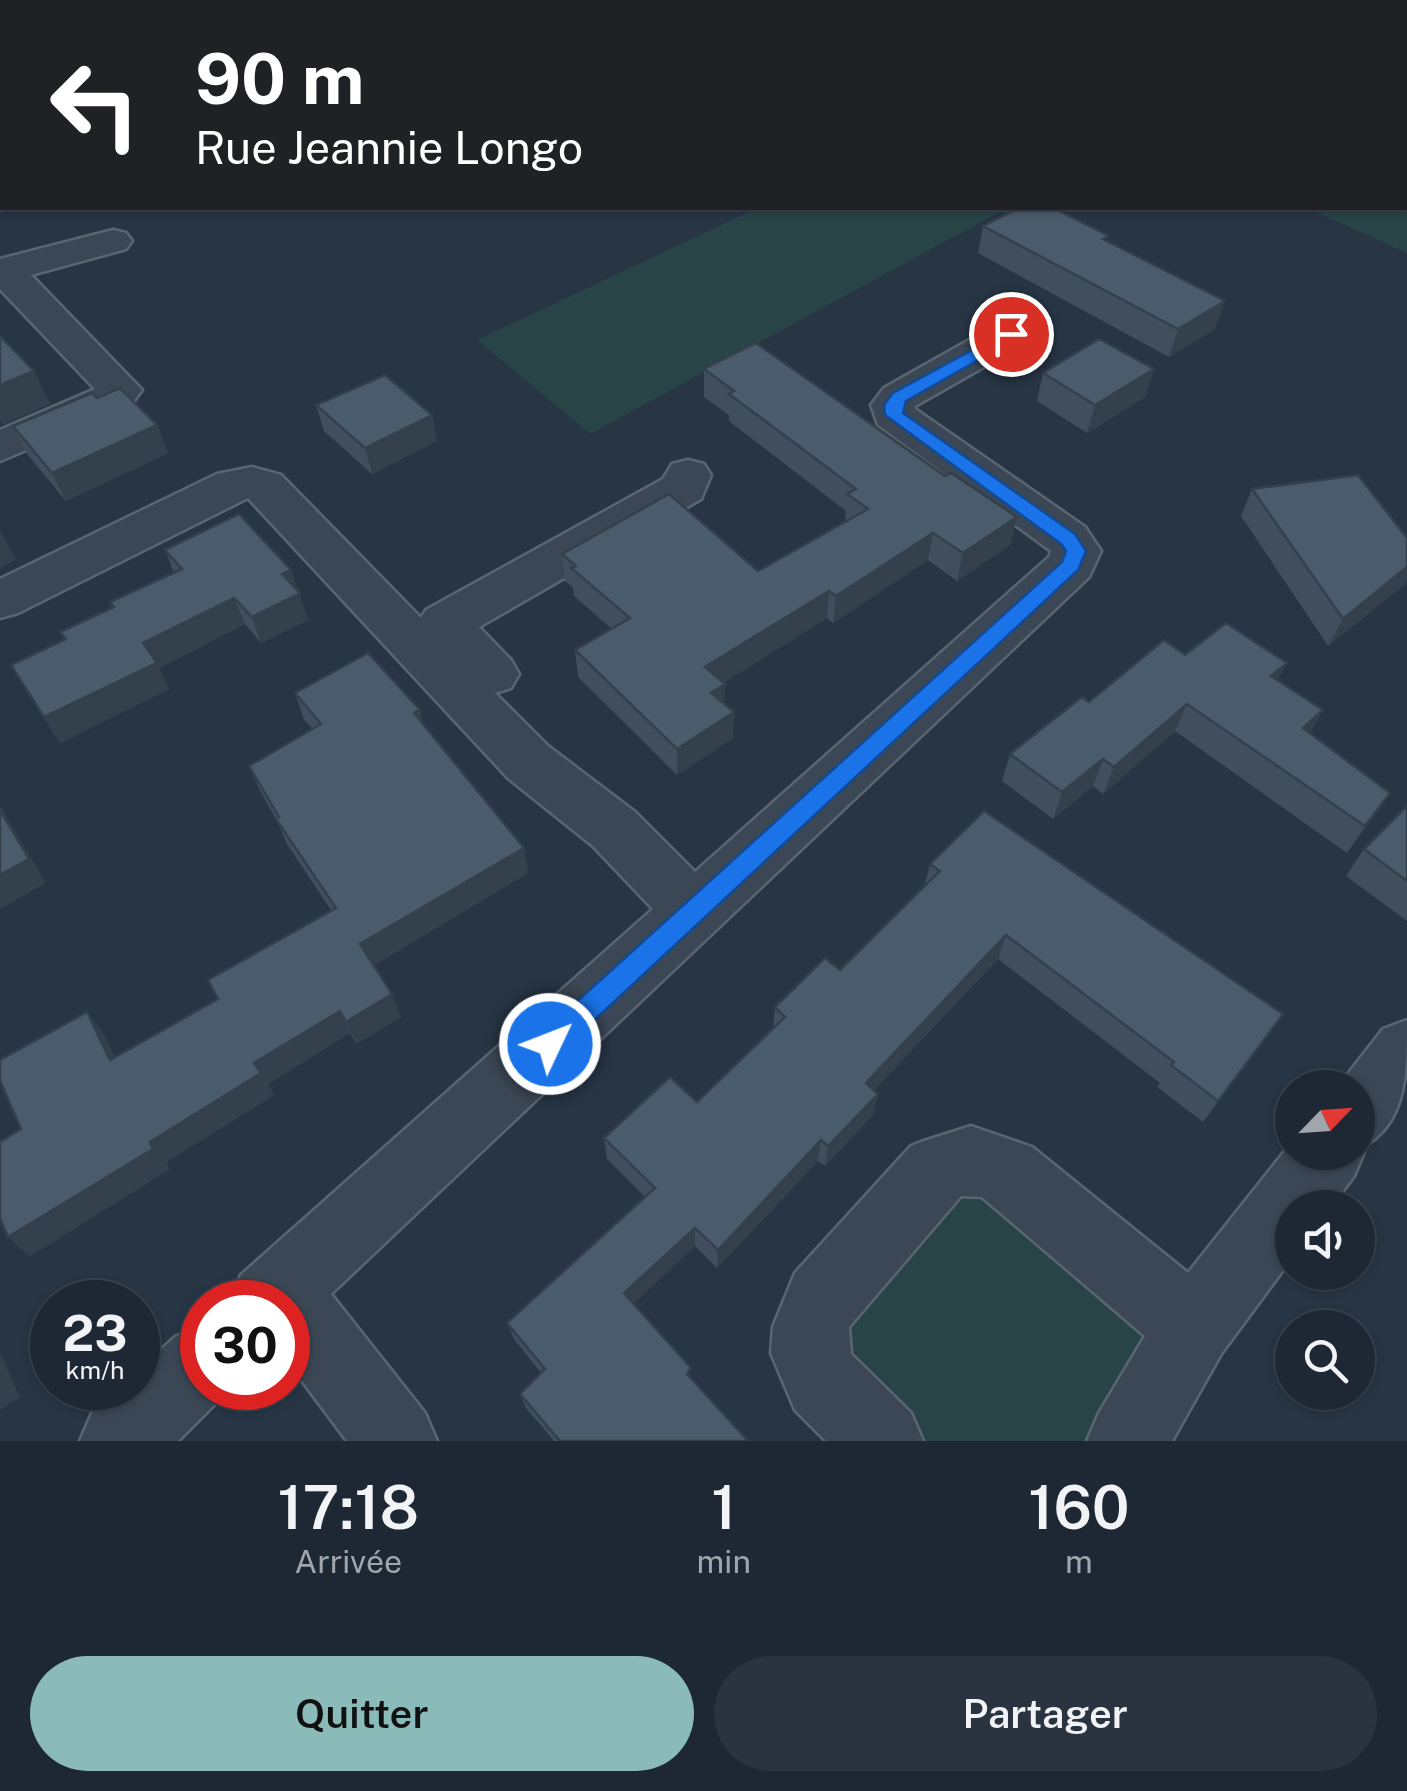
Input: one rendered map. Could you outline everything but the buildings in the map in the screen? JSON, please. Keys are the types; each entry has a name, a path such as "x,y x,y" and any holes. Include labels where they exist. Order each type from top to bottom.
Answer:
{"street":[{"path":"0,447 114,397 120,390 2,270 113,241"},
{"path":"291,1280 1071,565 1076,551 1068,539 894,415 899,397 1011,334"},
{"path":"0,600 234,485 252,482 264,486 528,762 614,829 694,911"},
{"path":"444,623 691,483"},
{"path":"392,568 558,744 614,829"},
{"path":"1375,1093 1407,1052"},
{"path":"883,1441 824,1382 810,1353 811,1327 822,1300 936,1171 956,1160 982,1158 1007,1172 1194,1327"},
{"path":"1127,1441 1194,1327 1315,1170"},
{"path":"310,1338 397,1441"},
{"path":"120,1441 180,1385"}],"green space":[{"path":"753,210 1003,210 590,434 477,340"},
{"path":"1407,210 1407,253 1316,212"},
{"path":"982,1184 1145,1324 1143,1345 1088,1441 922,1441 845,1357 847,1312 951,1192"}],"route":[{"path":"550,1044 1071,565 1076,551 1068,539 894,415 899,397 1011,334"}]}
